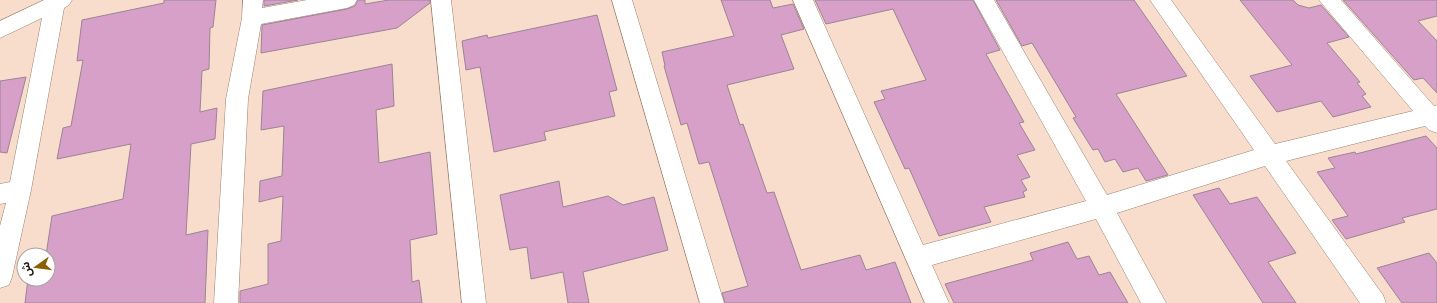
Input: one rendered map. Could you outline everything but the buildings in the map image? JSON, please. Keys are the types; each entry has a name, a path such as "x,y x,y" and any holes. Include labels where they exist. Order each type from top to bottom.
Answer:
{"street":[{"path":"226,303 237,99 253,9 348,0"},
{"path":"441,0 474,303"},
{"path":"622,0 712,303"},
{"path":"803,0 937,303"},
{"path":"984,0 1102,207 1154,303"},
{"path":"1160,0 1374,303"},
{"path":"918,258 1102,207 1270,155 1435,118 1329,0"},
{"path":"0,30 59,2"},
{"path":"0,277 10,192 59,2"}]}
